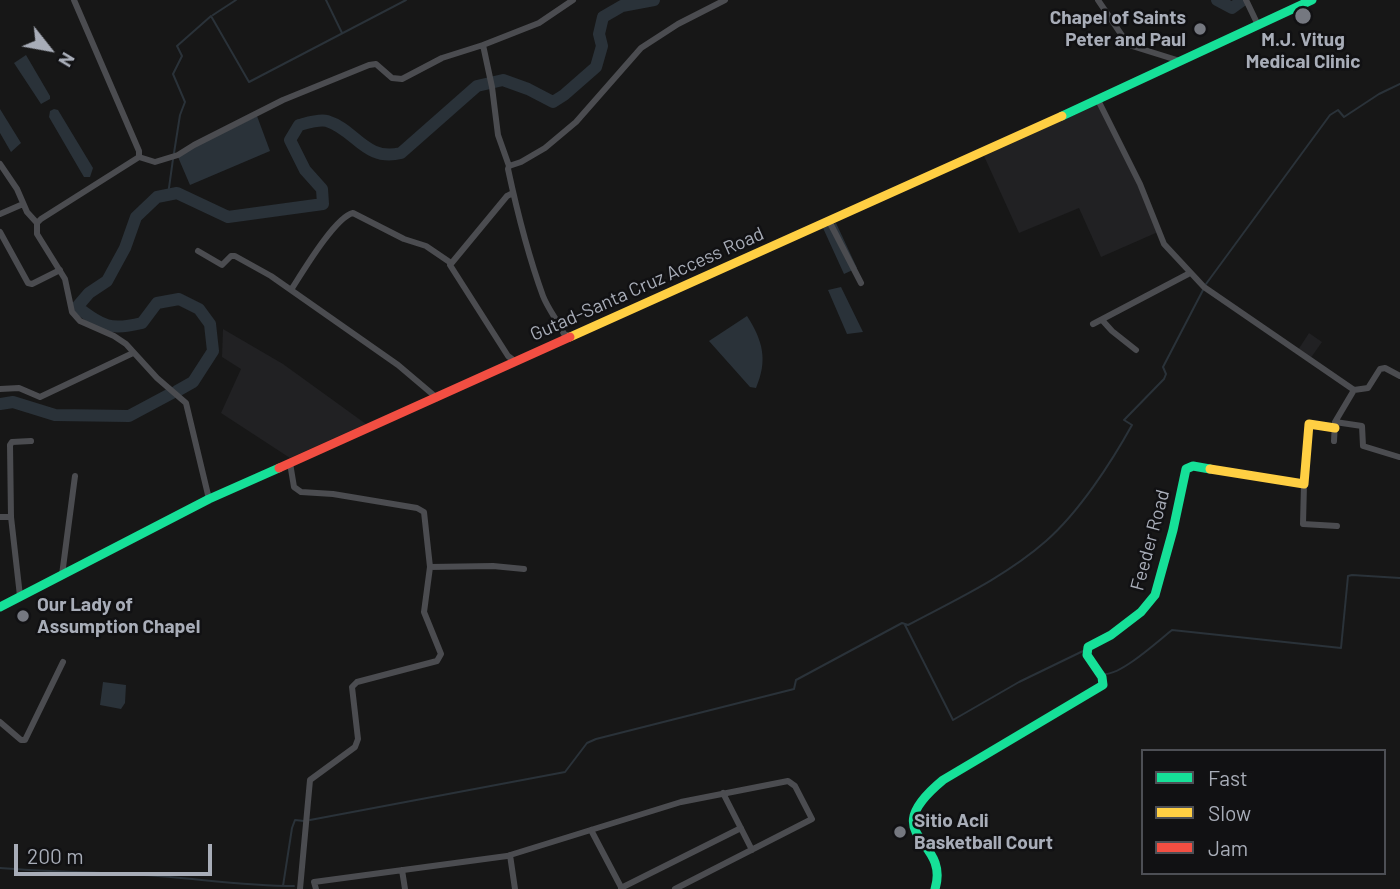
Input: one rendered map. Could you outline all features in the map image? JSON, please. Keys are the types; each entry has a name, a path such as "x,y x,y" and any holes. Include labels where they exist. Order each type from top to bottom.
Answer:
{"main road":[{"name":"Gutad-Santa Cruz Access Road","path":"0,607 209,499 1098,100 1306,1"},
{"path":"1304,484 1310,424 1335,425"},
{"name":"Feeder Road","path":"935,889 939,873 936,861 916,830 913,817 918,803 966,765 1103,685 1102,677 1087,654 1088,648 1111,635 1141,612 1155,595 1186,469 1193,466 1304,484"}],"street":[{"path":"74,0 139,157"},
{"path":"139,157 155,162 165,161 283,100 369,65 376,64 392,78 402,79 442,58 483,47 539,23 573,0"},
{"path":"509,166 545,148 576,122 641,48 678,24 725,0"},
{"path":"1098,0 1132,46 1180,61"},
{"path":"1247,2 1258,25"},
{"path":"483,47 498,135 509,166 513,192 544,298 564,334 572,337"},
{"path":"1098,100 1140,184 1164,244 1204,287 1354,390 1368,388 1380,369 1385,368 1400,376"},
{"path":"37,223 139,157"},
{"path":"0,164 37,223 37,234 65,279 72,312 80,321 114,336 186,403 209,499"},
{"path":"451,263 513,192"},
{"path":"0,214 23,204"},
{"path":"291,290 329,234 345,215 353,213 404,239 426,246 451,263 508,356 516,362"},
{"path":"829,221 861,283"},
{"path":"0,232 28,283 32,284 60,270"},
{"path":"198,251 222,265 231,256 235,256 271,276 398,365 437,398"},
{"path":"1093,324 1190,273"},
{"path":"1102,320 1136,350"},
{"path":"0,389 19,388 40,397 133,352"},
{"path":"1334,441 1335,425 1354,390"},
{"path":"1335,425 1362,426 1363,446 1399,457"},
{"path":"20,597 11,517 10,445 12,442 31,441"},
{"path":"290,463 294,487 301,492 334,494 417,508 424,512 430,567 424,612 441,652 437,661 354,684 352,690 359,737 357,743 312,778 300,889"},
{"path":"62,575 75,476"},
{"path":"0,485 11,484"},
{"path":"1304,484 1304,524 1337,526"},
{"path":"0,517 11,517"},
{"path":"430,567 493,566 524,569"},
{"path":"0,722 25,740 63,662"},
{"path":"316,889 314,882 510,855 681,802 788,781 795,786 812,819 675,889"},
{"path":"723,793 752,850"},
{"path":"591,830 622,888 741,828"},
{"path":"510,855 515,889"},
{"path":"402,870 405,889"}],"shaded area":[{"path":"26,55 50,96 50,99 41,104 14,63"},
{"path":"1099,104 1123,150 1158,232 1101,257 1079,208 1019,233 984,156"},
{"path":"0,109 21,143 11,152 0,133"},
{"path":"58,110 93,168 90,177 84,177 49,117 50,111"},
{"path":"257,116 270,151 190,185 178,157"},
{"path":"836,223 857,268 844,274 823,228"},
{"path":"841,287 863,332 847,334 828,290"},
{"path":"747,316 757,334 762,351 762,368 756,388 750,387 709,341"},
{"path":"223,329 283,364 366,424 290,458 221,413 241,369 222,357"},
{"path":"1309,333 1322,342 1310,359 1298,350"},
{"path":"103,682 126,685 125,703 121,709 100,705"}],"waterway":[{"path":"213,15 236,0"},
{"path":"326,0 342,33"},
{"path":"174,153 180,115 185,102 173,74 182,56 177,46 211,16 249,82 406,0"},
{"path":"629,5 633,0"},
{"path":"177,391 193,382 213,351 210,324 199,309 179,299 157,303 142,323 122,327 100,323 77,307 89,293 107,281 125,248 136,217 157,197 177,193 228,217 323,204 322,189 305,170 290,140 299,125 327,121 337,125 369,149 389,155 401,153 477,86 503,80 553,102 596,67 602,46 599,34 603,17 622,6 654,0"},
{"path":"1217,0 1232,8 1243,0"},
{"path":"1206,284 1330,115 1338,110 1344,117 1400,84"},
{"path":"168,195 173,159"},
{"path":"310,820 565,772 587,743 596,739 794,689 796,680 902,623 908,625 997,577 1046,541 1094,486 1132,425 1124,420 1164,379 1166,374 1163,367 1203,290"},
{"path":"0,404 13,402 55,415 129,416 172,393"},
{"path":"1105,674 1121,669 1172,630 1341,648 1348,576 1400,578"},
{"path":"905,625 953,720 1019,682 1083,651"},
{"path":"283,886 292,828 295,820 304,821"},
{"path":"0,868 294,886"}],"traffic: fast":[{"path":"1062,116 1312,0"},
{"path":"935,889 937,872 933,858 914,826 914,814 923,799 943,780 1103,685 1102,677 1087,655 1088,647 1111,635 1141,612 1155,595 1186,469 1193,466 1210,469"},
{"path":"0,607 209,499 279,468"}],"traffic: slow":[{"path":"570,337 1062,116"},
{"path":"1210,469 1304,484 1309,424 1335,428"}],"traffic: jam":[{"path":"279,468 570,337"}],"place":[{"name":"M.J. Vitug Medical Clinic","path":"1303,16"},
{"name":"Chapel of Saints Peter and Paul","path":"1200,29"},
{"name":"Our Lady of Assumption Chapel","path":"23,616"},
{"name":"Sitio Acli Basketball Court","path":"900,832"}]}
